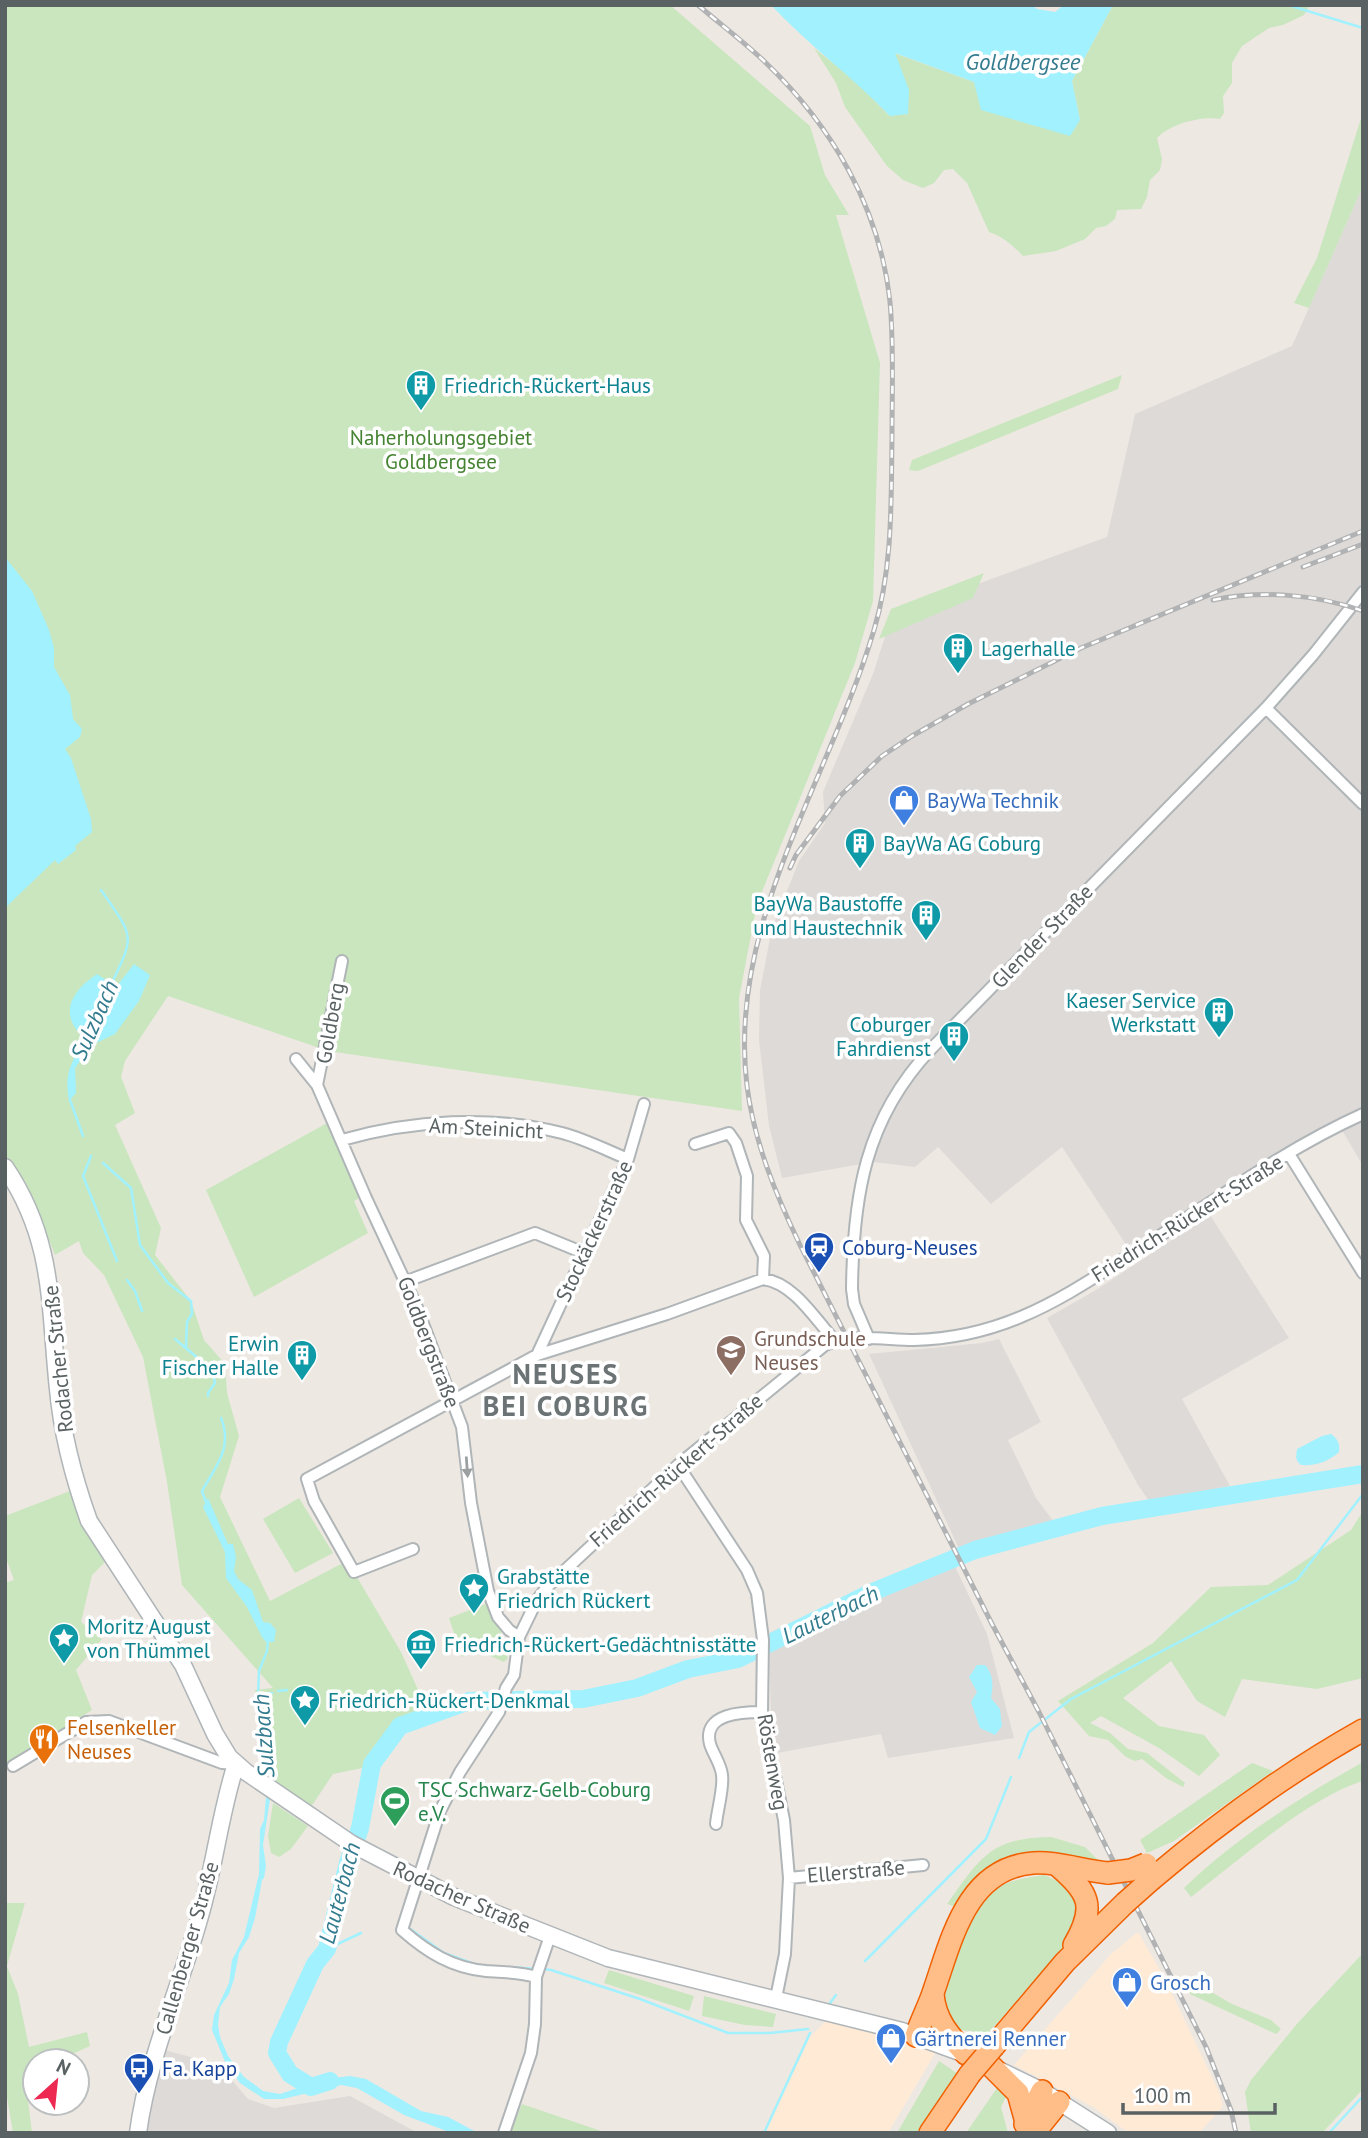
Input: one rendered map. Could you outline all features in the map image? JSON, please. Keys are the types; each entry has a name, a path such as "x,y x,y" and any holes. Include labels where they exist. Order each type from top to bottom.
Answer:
{"highway":[{"path":"945,2133 985,2062 1083,1963 1152,1878 1223,1822 1298,1770 1363,1730"},
{"path":"1152,1878 1219,1840 1263,1808 1363,1747"},
{"path":"916,2036 962,1914 983,1884 1011,1867 1041,1862 1108,1873 1131,1870 1152,1878"},
{"path":"930,2133 1065,1962 1082,1932 1088,1916 1088,1907 1081,1888 1057,1866"},
{"path":"1065,1962 1128,1909"},
{"path":"933,1994 934,2008 948,2034 985,2062 1018,2093 1027,2129"},
{"path":"1027,2129 1050,2097"}],"street":[{"name":"Glender Straße","path":"869,1339 854,1304 852,1289 859,1195 873,1138 898,1088 931,1049 1266,708 1363,592"},
{"path":"1266,708 1363,804"},
{"name":"Goldberg","path":"317,1085 342,961"},
{"name":"Goldbergstraße","path":"296,1059 317,1085 380,1229 407,1281 462,1427 471,1503 488,1591 498,1617 519,1637"},
{"name":"Stockäckerstraße","path":"537,1355 628,1159 644,1104"},
{"name":"Friedrich-Rückert-Straße","path":"537,1971 463,1968 422,1948 404,1924 445,1801 460,1772 503,1705 506,1689 514,1675 519,1637 537,1600 547,1587 678,1465 825,1345 835,1341 916,1340 957,1336 995,1327 1026,1314 1094,1278 1289,1154 1363,1114"},
{"name":"Am Steinicht","path":"342,1140 372,1131 416,1124 519,1126 561,1133 628,1159"},
{"path":"695,1144 729,1133 736,1143 747,1176 746,1220 764,1256 763,1279"},
{"path":"1289,1154 1363,1272"},
{"name":"Rodacher Straße","path":"5,1167 29,1208 45,1256 63,1426 80,1498 89,1521 183,1665 220,1743 236,1763 259,1782 356,1846 417,1880 608,1958 776,1998 916,2036 985,2062 1050,2097 1108,2133"},
{"path":"407,1281 535,1233 584,1253"},
{"path":"413,1549 354,1572 314,1501 307,1479 537,1355 667,1314 763,1279 778,1283 792,1293 835,1341"},
{"name":"Röstenweg","path":"678,1465 747,1570 757,1593 764,1644 762,1712 784,1820 789,1878 785,1954 776,1998"},
{"path":"716,1824 722,1775 709,1741 711,1728 716,1721 728,1714 762,1712"},
{"path":"13,1766 92,1721 109,1721 222,1763 236,1763"},
{"name":"Callenberger Straße","path":"138,2133 155,2054 200,1916 236,1763"},
{"name":"Ellerstraße","path":"789,1878 923,1865"},
{"path":"504,2133 533,2040 537,1971 550,1936"}],"shaded area":[{"path":"1363,186 1363,1166 1339,1125 1127,1246 1062,1147 991,1204 938,1147 915,1167 873,1162 782,1178 769,1126 759,1040 760,990 772,928 799,861 825,823 823,792 873,674 892,615 1107,537 1135,414 1292,346"},
{"path":"1210,1215 1289,1338 1182,1399 1230,1486 1149,1501 1047,1318 1096,1290"},
{"path":"999,1339 1041,1422 1008,1440 1036,1498 1054,1522 960,1551 869,1354"},
{"path":"951,1558 987,1634 1014,1738 888,1758 881,1734 777,1753 771,1722 769,1633 822,1608"},
{"path":"1138,1932 1164,1977 1220,2094 1223,2106 1199,2133 1129,2133 1093,2107 1014,2065 1111,1954"},
{"path":"829,2018 936,2052 888,2133 765,2133 810,2037"},
{"path":"161,2049 209,2062 225,2072 248,2099 274,2108 350,2096 418,2133 144,2133"}],"green space":[{"name":"Naherholungsgebiet Goldbergsee","path":"5,5 670,5 810,126 825,175 849,215 836,215 880,363 873,601 855,663 757,904 739,998 742,1111 328,1051 168,996 125,1061 121,1077 135,1113 115,1125 161,1228 155,1255 191,1301 204,1340 225,1364 227,1393 239,1436 220,1497 270,1601 343,1563 354,1572 401,1652 428,1712 393,1726 367,1767 333,1774 311,1807 260,1771 261,1711 255,1690 273,1688 182,1585 167,1482 143,1357 104,1275 83,1253 79,1241 55,1255 26,1183 5,1155"},
{"path":"1113,5 1310,5 1304,15 1269,28 1242,46 1232,63 1232,83 1223,96 1224,113 1220,119 1186,122 1157,138 1162,159 1160,170 1150,180 1147,197 1141,209 1117,210 1115,219 1106,226 1096,228 1085,239 1056,251 1023,256 1003,239 989,232 967,183 953,169 944,170 934,183 923,188 903,180 887,166 845,107 836,83 814,48 852,78 890,116 909,91 894,53 974,82 1013,119 1039,126 1080,120 1072,81"},
{"path":"1363,112 1363,186 1309,308 1294,303 1317,258"},
{"path":"1122,375 1118,389 918,471 909,470 912,460"},
{"path":"984,573 973,598 879,639 891,609"},
{"path":"329,1122 361,1197 354,1201 368,1233 254,1297 206,1190"},
{"path":"70,1491 86,1530 105,1562 92,1575 81,1622 102,1639 76,1670 92,1710 5,1765 5,1583 14,1580 5,1555 5,1516"},
{"path":"299,1498 333,1553 295,1573 263,1519"},
{"path":"1363,1511 1363,1678 1317,1689 1242,1679 1225,1717 1197,1701 1171,1661 1123,1698 1159,1726 1204,1735 1220,1755 1199,1776 1159,1748 1101,1716 1090,1723 1110,1733 1128,1749 1147,1753 1185,1783 1183,1787 1166,1778 1142,1759 1135,1761 1126,1757 1108,1740 1089,1736 1058,1701 1153,1643 1211,1587 1268,1585 1351,1530"},
{"path":"488,1603 501,1631 503,1648 508,1658 504,1662 475,1649 462,1657 449,1618"},
{"path":"1363,1762 1363,1781 1342,1789 1297,1816 1191,1897 1184,1888 1204,1869 1269,1819"},
{"path":"1252,1763 1273,1771 1174,1841 1147,1853 1140,1840"},
{"path":"273,1803 308,1826 291,1849 279,1857 271,1853 268,1836"},
{"path":"1051,1837 1085,1847 1101,1863 1043,1852 1016,1855 1003,1860 981,1875 957,1907 947,1904 989,1853 1014,1841"},
{"path":"1044,1875 1071,1887 1085,1907 1067,1943 984,2038 977,2032 961,2030 946,2010 943,1994 956,1952 976,1910 984,1898 1002,1885"},
{"path":"5,1903 25,1903 7,1966 18,1994 29,2047 21,2047 21,2117 30,2117 32,2133 13,2133 5,2085"},
{"path":"1363,1953 1363,2089 1322,2133 1251,2133 1245,2092 1251,2080 1296,2025"},
{"path":"609,1970 694,1996 689,2011 604,1983"},
{"path":"1189,1979 1232,2004 1271,2020 1281,2029 1276,2034 1190,1994"},
{"path":"704,1996 776,2014 773,2027 745,2025 702,2016"},
{"path":"87,2032 90,2046 88,2047 29,2047"},
{"path":"939,2061 958,2074 921,2133 897,2133"},
{"path":"997,2088 1006,2097 1001,2107 1008,2133 966,2133"},
{"path":"522,2104 607,2133 510,2133"}],"water":[{"name":"Goldbergsee","path":"771,5 1032,5 1037,9 1055,12 1064,5 1113,5 1072,81 1080,120 1070,136 981,110 974,82 895,53 909,90 908,114 890,116"},
{"path":"5,557 32,591 49,630 54,648 54,667 70,695 73,719 82,729 80,737 65,749 71,758 91,819 92,832 75,846 76,850 58,864 55,860 5,908"},
{"path":"134,964 150,975 139,1001 115,1034 92,1045 75,1068 76,1093 69,1101 67,1083 70,1068 85,1039 72,1021 70,1013 74,996 97,974 116,987"},
{"path":"1331,1434 1338,1442 1339,1452 1322,1463 1299,1463 1296,1458 1297,1449"},
{"path":"208,1498 228,1544 233,1544 236,1557 234,1571 238,1579 252,1590 263,1622 270,1623 276,1630 274,1642 266,1642 262,1637 247,1607 226,1578 225,1552 203,1507"},
{"path":"977,1665 985,1665 990,1673 991,1698 1000,1709 1002,1726 995,1735 980,1728 971,1702 977,1692 969,1677"},
{"path":"266,1797 270,1799 263,1845 266,1866 264,1878 249,1937 239,1953 229,1994 220,2007 218,2025 228,2056 244,2077 263,2091 280,2094 325,2079 350,2076 366,2079 421,2111 448,2117 478,2133 452,2133 404,2115 357,2088 341,2085 283,2099 264,2099 240,2083 226,2064 212,2030 214,2015 229,1983 232,1960 244,1937 259,1874 260,1829 264,1820"}],"waterway":[{"path":"1288,5 1363,28"},
{"name":"Sulzbach","path":"101,890 120,918 128,937 124,956 110,987"},
{"name":"Sulzbach","path":"70,1100 83,1136"},
{"name":"Sulzbach","path":"91,1156 83,1176 117,1261"},
{"name":"Sulzbach","path":"103,1163 131,1188 140,1245 168,1283 191,1301 192,1314 187,1322 186,1347"},
{"name":"Sulzbach","path":"127,1280 135,1291 142,1311"},
{"name":"Sulzbach","path":"175,1339 212,1370 215,1383 208,1396"},
{"name":"Sulzbach","path":"207,1505 202,1491 224,1448 221,1418"},
{"name":"Lauterbach","path":"330,2081 311,2087 290,2074 277,2053 279,2042 315,1964 327,1949 348,1863 360,1828 372,1764 400,1726 469,1701 583,1699 637,1688 688,1669 738,1659 870,1593 975,1550 1102,1516 1363,1474"},
{"path":"1019,1758 1029,1732 1071,1699 1297,1580 1363,1494"},
{"name":"Sulzbach","path":"268,1639 267,1651 259,1671 258,1696 268,1781"},
{"path":"278,1691 287,1690"},
{"path":"258,1696 272,1693"},
{"path":"865,1961 986,1839 1011,1777"},
{"path":"406,1926 444,1953 477,1965"},
{"path":"327,1949 361,1933"},
{"path":"511,1967 536,1969"},
{"path":"543,1969 640,1999 728,2033 808,2029"},
{"path":"827,2007 836,1995"},
{"path":"764,2133 810,2033"},
{"path":"1329,2133 1363,2096"}],"railway":[{"path":"698,5 765,62 811,113 831,141 849,171 876,234 885,267 891,319 891,510 885,582 874,630 855,686 786,853 752,967 745,1026 747,1086 755,1127 775,1187 800,1245 1039,1712 1206,2047 1231,2110 1236,2133"},
{"path":"790,868 796,855 840,796 882,756 912,736 968,704 1081,648 1363,531"},
{"path":"1303,567 1363,544"},
{"path":"1213,600 1250,595 1288,595 1345,605 1363,611"}],"place":[{"name":"Friedrich-Rückert-Haus","path":"421,412"},
{"name":"Lagerhalle","path":"958,675"},
{"name":"BayWa Technik","path":"904,827"},
{"name":"BayWa AG Coburg","path":"860,870"},
{"name":"BayWa Baustoffe und Haustechnik","path":"926,942"},
{"name":"Kaeser Service Werkstatt","path":"1219,1039"},
{"name":"Coburger Fahrdienst","path":"954,1063"},
{"name":"Coburg-Neuses","path":"819,1274"},
{"name":"Grundschule Neuses","path":"731,1377"},
{"name":"Erwin Fischer Halle","path":"302,1382"},
{"name":"Grabstätte Friedrich Rückert","path":"474,1615"},
{"name":"Moritz August von Thümmel","path":"64,1665"},
{"name":"Friedrich-Rückert-Gedächtnisstätte","path":"421,1671"},
{"name":"Friedrich-Rückert-Denkmal","path":"305,1727"},
{"name":"Felsenkeller Neuses","path":"44,1766"},
{"name":"TSC Schwarz-Gelb-Coburg e.V.","path":"395,1828"},
{"name":"Grosch","path":"1127,2009"},
{"name":"Gärtnerei Renner","path":"891,2065"},
{"name":"Fa. Kapp","path":"139,2095"}],"district":[{"name":"NEUSES BEI COBURG","path":"566,1389"}]}
